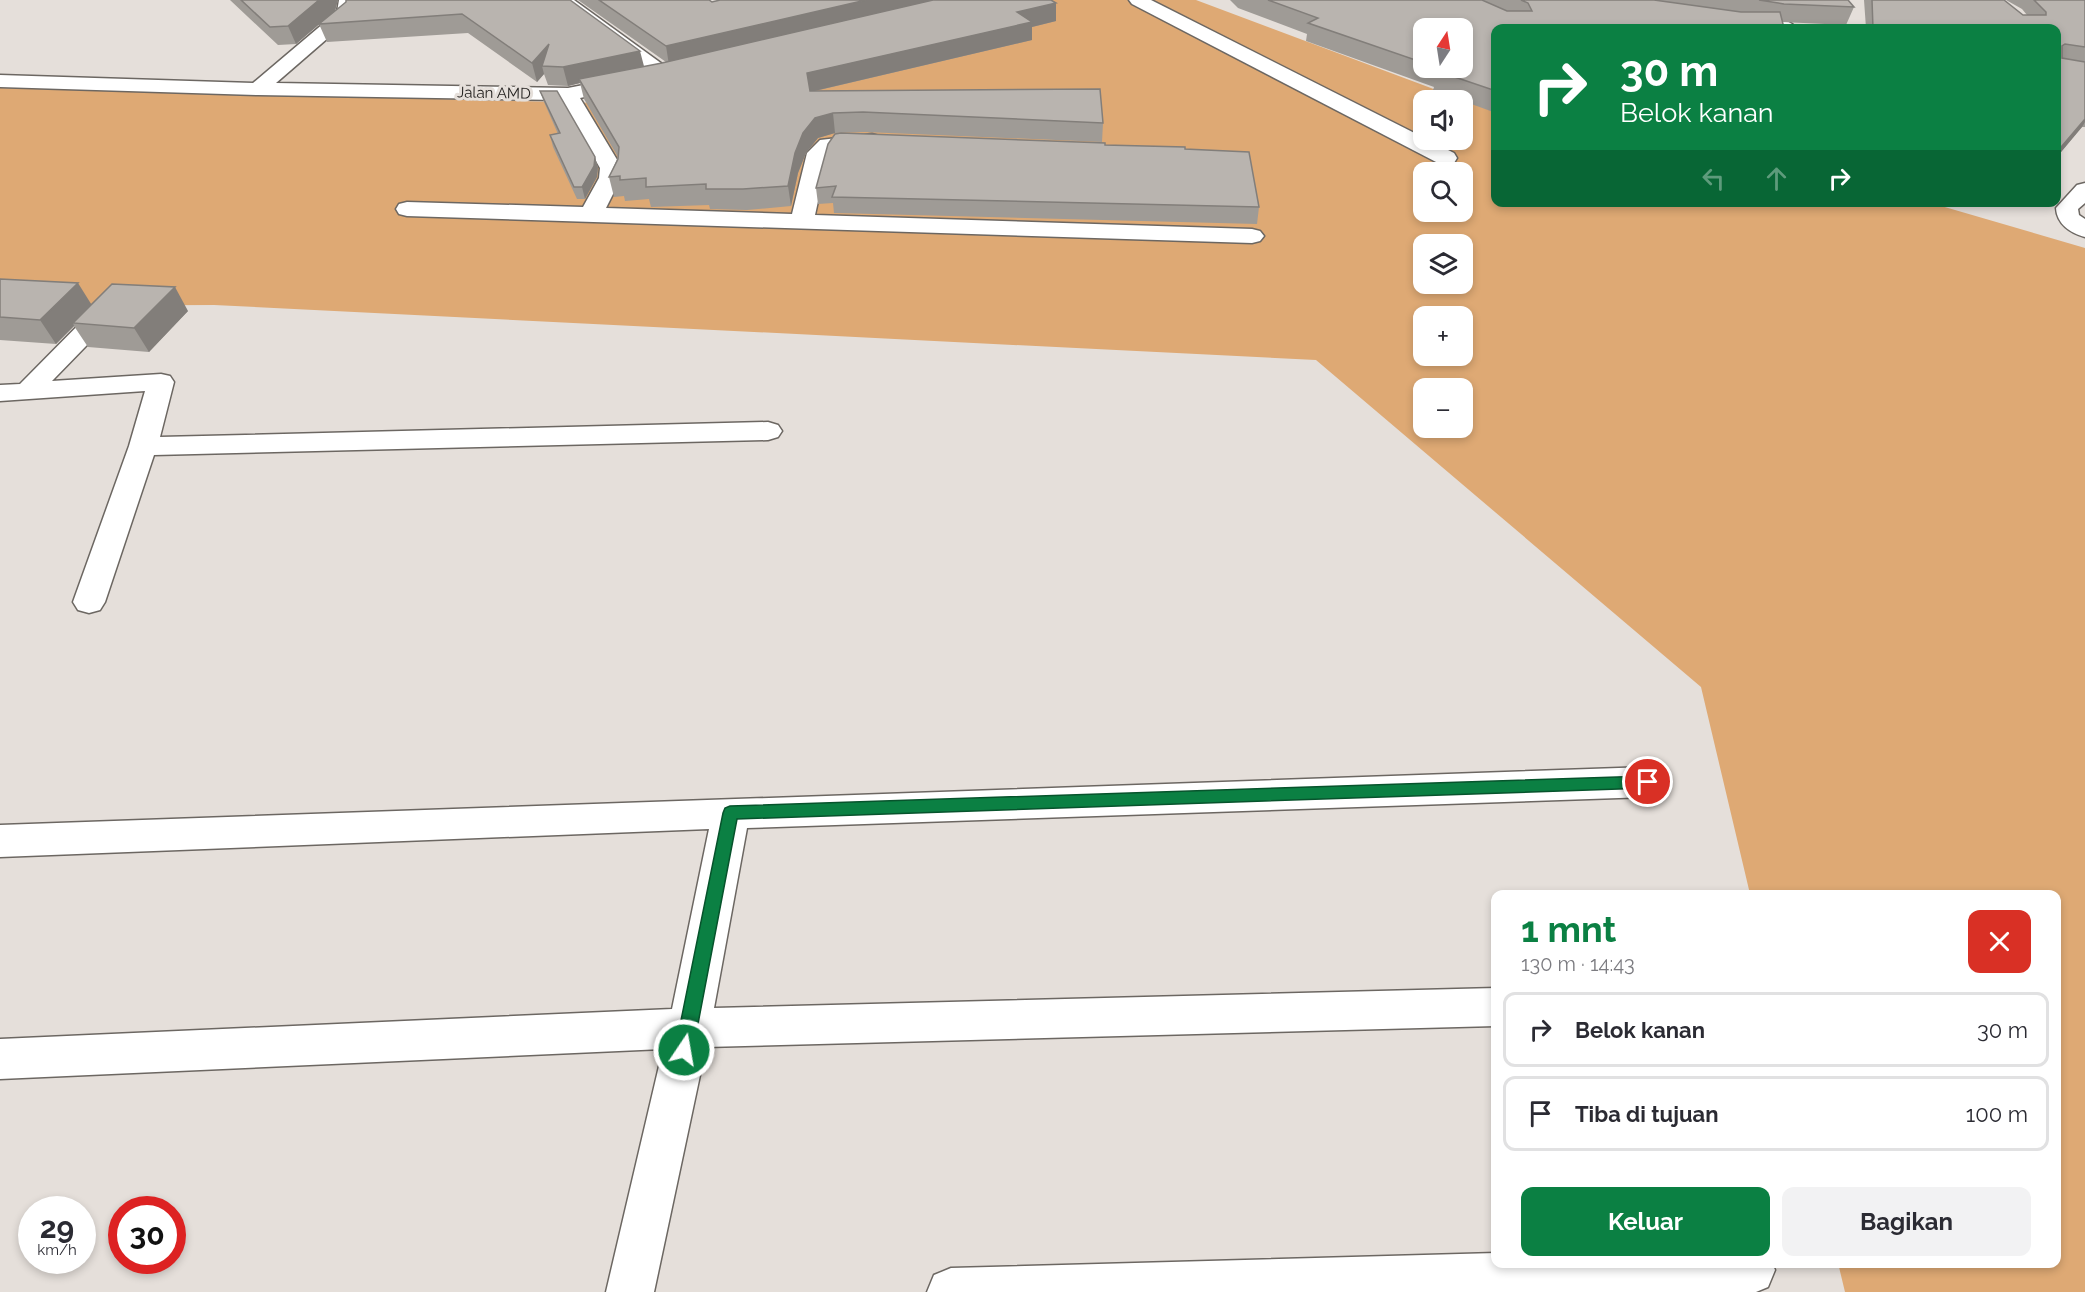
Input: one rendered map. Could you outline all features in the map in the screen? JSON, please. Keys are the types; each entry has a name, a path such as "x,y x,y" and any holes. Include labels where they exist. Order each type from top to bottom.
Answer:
{"street":[{"path":"258,89 345,14 348,0"},
{"path":"563,0 666,74"},
{"path":"1138,0 1446,158"},
{"path":"1737,0 1779,24"},
{"name":"Jalan AMD","path":"0,81 258,89 568,94 689,69"},
{"path":"568,94 611,168 610,178 591,214"},
{"path":"802,220 818,153 826,144 889,141"},
{"path":"2085,190 2067,208 2068,218 2085,230"},
{"path":"407,209 1252,236"},
{"path":"28,391 130,287"},
{"path":"0,393 161,382 143,446 89,602"},
{"path":"143,446 768,430"},
{"path":"0,841 730,813 1648,782"},
{"path":"630,1292 689,1028 730,813"},
{"path":"0,1059 689,1028 1491,1007"},
{"path":"951,1292 1751,1270"}],"shaded area":[{"path":"1003,0 1196,0 1436,90 1413,90 1413,150 1473,150 1473,104 1491,111 1491,207 1945,207 2085,248 2085,1292 1845,1292 1839,1268 2061,1268 2061,890 1749,890 1701,687 1316,360 214,305 0,306 0,88 600,103"}],"building":[{"path":"241,0 319,0 288,26 270,27"},
{"path":"346,0 570,0 640,51 563,67 542,66 549,44 532,63 462,14 319,24"},
{"path":"599,0 709,0 712,2 720,0 866,0 666,46"},
{"path":"933,0 1051,0 1056,3 1017,12 1032,22 807,73 810,91 1100,89 1103,123 863,112 833,113 815,118 803,133 795,153 788,186 743,189 706,189 706,184 646,187 646,178 620,180 620,176 609,177 618,159 619,147 579,79 662,63"},
{"path":"1268,0 1482,0 1507,11 1532,11 1528,3 1521,0 1654,0 1741,12 1780,12 1783,24 1491,24 1491,89 1458,78 1473,78 1473,18 1413,18 1413,59 1308,23 1318,18"},
{"path":"1759,0 1848,0 1854,7 1784,4"},
{"path":"1872,0 2004,0 2023,15 2046,15 2046,12 2034,0 2085,0 2085,47 2065,44 2062,46 2062,58 2085,62 2085,119 2061,147 2061,24 1873,24"},
{"path":"540,91 557,91 595,157 594,166 582,187 574,187 550,135 560,133"},
{"path":"835,134 1105,143 1105,145 1185,147 1185,149 1249,152 1259,207 832,197 836,186 816,188 828,144"},
{"path":"0,279 78,283 40,320 0,317"},
{"path":"112,284 175,287 134,328 73,323"}],"route":[{"path":"684,1050 730,813 1648,782"}]}
